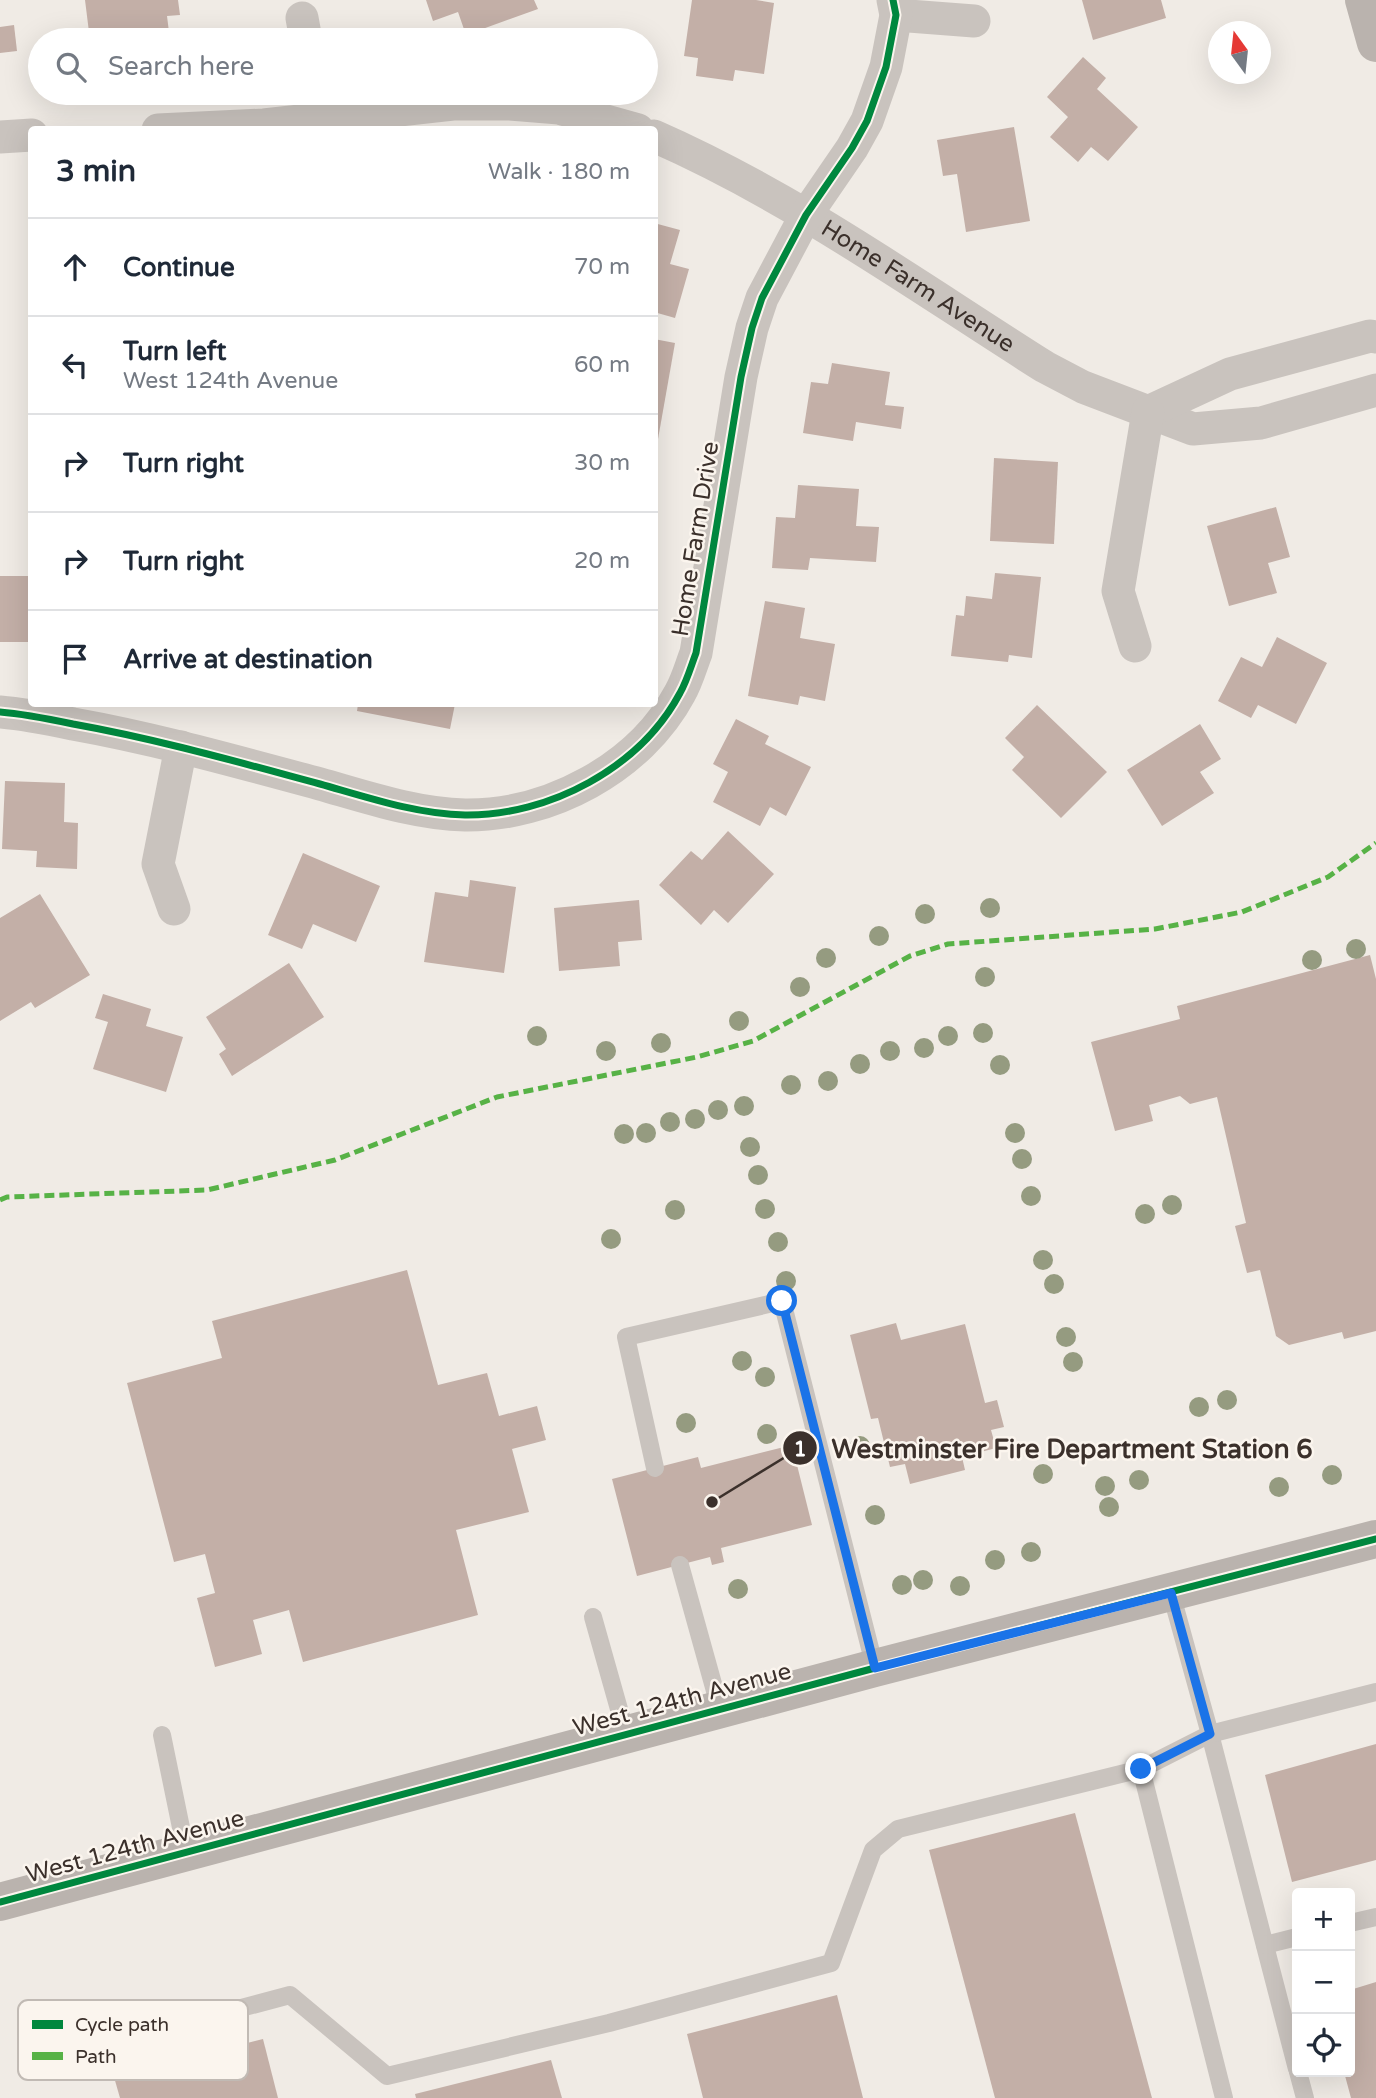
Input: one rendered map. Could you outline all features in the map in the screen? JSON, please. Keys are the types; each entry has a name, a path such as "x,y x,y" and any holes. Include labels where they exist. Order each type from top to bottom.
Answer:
{"street":[{"path":"1364,0 1376,43"},
{"path":"894,7 974,21"},
{"name":"Home Farm Drive","path":"0,712 108,730 369,797 463,815 501,813 524,808 581,786 629,757 651,734 680,693 696,653 739,390 752,328 762,298 806,215 852,148 867,121 886,67 894,7"},
{"path":"267,126 318,106 386,105"},
{"path":"522,105 559,108 624,126"},
{"path":"0,137 28,135"},
{"name":"Home Farm Avenue","path":"658,138 698,155 806,215 1045,367 1083,387 1193,429 1261,423 1376,390"},
{"path":"1135,646 1118,591 1148,412 1230,374 1370,336 1376,337"},
{"path":"174,909 158,864 181,747"},
{"name":"West 124th Avenue","path":"0,1902 875,1668 1376,1539"}],"lane":[{"path":"655,1468 626,1336 782,1301 875,1668"},
{"path":"680,1564 720,1709"},
{"path":"1171,1593 1292,2048"},
{"path":"593,1617 626,1734"},
{"path":"248,2006 290,1995 387,2076 609,2023 831,1963 873,1850 898,1829 1141,1769 1210,1734 1376,1692"},
{"path":"162,1735 186,1852"},
{"path":"1141,1769 1224,2098"},
{"path":"1355,1922 1376,1917"},
{"path":"1265,1945 1292,1938"},
{"path":"1300,2077 1305,2098"}],"building":[{"path":"85,0 178,0 180,15 167,16 168,28 88,28"},
{"path":"426,0 534,0 538,9 485,28 464,28 458,12 433,21"},
{"path":"692,0 756,0 774,3 764,74 735,70 733,81 696,76 698,58 684,56"},
{"path":"1082,0 1161,0 1166,18 1093,40"},
{"path":"14,25 17,51 0,53 0,27"},
{"path":"1083,57 1106,78 1097,89 1138,127 1108,161 1091,147 1078,162 1050,137 1068,117 1047,97"},
{"path":"1014,127 1030,221 966,232 957,174 943,176 937,140"},
{"path":"658,224 680,230 670,264 689,269 675,318 658,313"},
{"path":"658,340 675,343 658,439"},
{"path":"832,363 890,372 885,405 904,407 901,429 856,422 853,441 803,433 811,382 828,384"},
{"path":"994,458 1058,462 1054,544 990,541"},
{"path":"798,485 859,489 856,526 879,527 876,562 810,558 808,570 772,568 776,517 795,518"},
{"path":"1276,507 1290,557 1268,563 1277,593 1229,606 1207,526"},
{"path":"995,573 1041,577 1032,658 1009,655 1008,662 951,656 956,615 964,616 966,596 992,599"},
{"path":"0,576 28,576 28,642 0,642"},
{"path":"765,601 805,608 800,638 835,644 825,701 800,696 798,705 748,696"},
{"path":"1277,637 1327,663 1296,724 1258,705 1251,718 1218,701 1241,657 1262,667"},
{"path":"1037,705 1107,772 1061,818 1012,770 1024,757 1005,738"},
{"path":"358,707 454,707 450,729 357,711"},
{"path":"736,719 769,736 765,744 811,767 786,816 770,807 760,826 713,802 728,772 713,764"},
{"path":"1200,724 1221,759 1200,772 1214,793 1162,826 1127,770"},
{"path":"5,781 65,783 64,822 78,823 77,869 36,867 37,851 2,849"},
{"path":"728,831 774,874 728,923 714,910 701,925 659,885 691,851 702,860"},
{"path":"303,853 380,886 356,942 313,924 302,949 268,935"},
{"path":"470,880 516,887 504,973 424,962 435,892 468,897"},
{"path":"40,894 90,975 35,1008 31,1002 0,1021 0,918"},
{"path":"639,900 642,940 618,942 620,966 559,971 554,908"},
{"path":"1370,955 1376,979 1376,1331 1344,1339 1342,1332 1289,1345 1276,1336 1260,1270 1247,1273 1235,1226 1246,1223 1217,1097 1190,1104 1180,1096 1149,1105 1153,1121 1115,1131 1091,1042 1180,1019 1177,1006"},
{"path":"289,963 324,1017 232,1076 219,1054 226,1049 206,1017"},
{"path":"103,994 151,1009 146,1026 183,1037 166,1092 93,1069 108,1022 95,1018"},
{"path":"407,1270 438,1385 487,1373 499,1416 537,1406 546,1440 512,1449 529,1512 456,1530 478,1615 303,1662 289,1610 253,1620 262,1654 215,1667 197,1598 215,1593 205,1554 174,1562 127,1383 222,1358 212,1321"},
{"path":"896,1323 901,1340 965,1324 985,1403 997,1400 1004,1427 991,1430 996,1448 962,1457 965,1470 910,1484 905,1464 890,1467 878,1418 871,1419 850,1335"},
{"path":"792,1445 812,1525 721,1548 724,1562 712,1565 710,1557 637,1576 612,1479 698,1457 701,1468"},
{"path":"1376,1744 1376,1860 1292,1882 1265,1775"},
{"path":"1075,1813 1152,2098 995,2098 929,1850"},
{"path":"1376,1982 1376,2098 1351,2098 1345,2077 1355,2077 1355,1988"},
{"path":"837,1995 863,2098 703,2098 687,2034"},
{"path":"263,2039 278,2098 120,2098 115,2080 248,2080 248,2043"},
{"path":"551,2060 562,2098 416,2098 415,2094"}],"marked path":[{"path":"0,1200 7,1197 207,1190 335,1160 497,1097 697,1057 753,1041 910,956 948,944 1155,929 1242,912 1328,877 1376,843"}],"cycle path":[{"path":"0,712 136,737 228,759 391,804 447,814 497,813 528,807 559,797 617,765 663,720 689,673 696,653 741,377 752,328 762,298 806,215 852,148 867,121 886,67 896,15 893,0"},
{"path":"0,1902 875,1668 1376,1539"}],"place":[{"name":"Westminster Fire Department Station 6","path":"712,1502"}],"route":[{"path":"782,1301 875,1668 1171,1593 1210,1734 1141,1769"}]}
